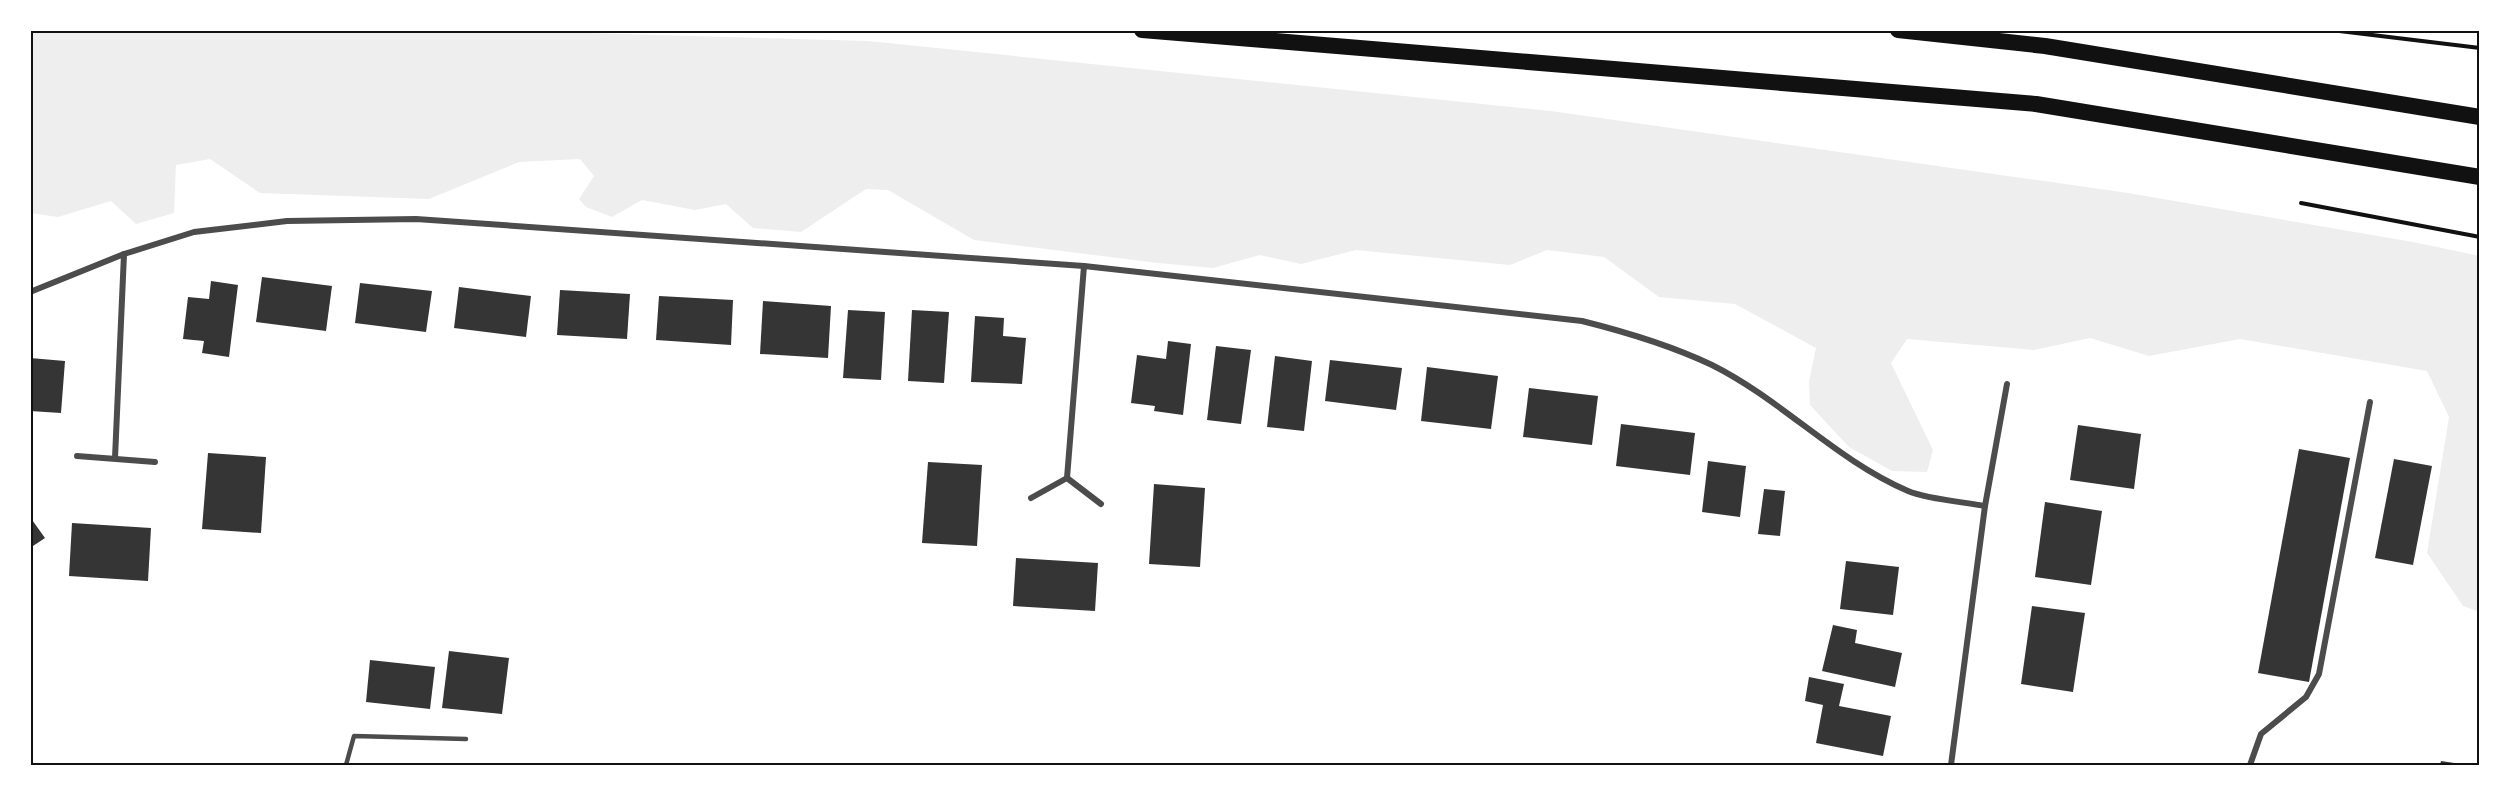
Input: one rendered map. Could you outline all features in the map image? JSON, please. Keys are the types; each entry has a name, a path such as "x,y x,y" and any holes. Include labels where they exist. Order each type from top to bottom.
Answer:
{"highway":[{"path":"1142,30 2036,104 2480,177"},
{"path":"1898,30 2045,46 2480,117"}],"street":[{"path":"30,292 124,254 206,230 288,221 416,219 1084,266 1582,321 1637,335 1712,366 1797,419 1844,455 1910,492 1985,506"},
{"path":"116,458 124,254"},
{"path":"1067,478 1084,266"},
{"path":"1951,765 1985,506 2007,384"},
{"path":"2250,765 2260,734 2306,697 2319,674 2370,402"},
{"path":"77,456 155,462"},
{"path":"1031,498 1067,478"},
{"path":"1067,478 1101,504"}],"lane":[{"path":"346,765 354,736 466,739"}],"path":[{"path":"2331,30 2480,48"},
{"path":"2301,203 2480,237"}],"shaded area":[{"path":"30,30 479,30 868,41 1551,111 2128,193 2413,242 2480,256 2480,612 2463,606 2427,553 2449,417 2427,371 2240,339 2149,356 2090,338 2034,350 1907,339 1891,363 1933,450 1927,472 1892,471 1849,447 1810,405 1809,381 1816,348 1735,304 1659,297 1604,257 1547,250 1510,265 1356,250 1301,264 1260,255 1213,268 1158,263 974,240 888,190 866,189 801,232 753,228 726,204 695,210 642,200 612,217 586,207 579,199 594,176 580,159 519,162 429,199 260,193 210,159 176,165 174,213 136,224 111,201 58,217 30,213"}],"building":[{"path":"262,277 332,286 326,331 256,322"},
{"path":"211,281 238,285 229,357 202,353 204,341 183,339 188,297 209,299"},
{"path":"360,283 432,291 426,332 355,323"},
{"path":"459,287 531,296 526,337 454,328"},
{"path":"560,290 630,294 627,339 557,335"},
{"path":"659,296 733,300 731,345 656,340"},
{"path":"763,301 831,306 828,358 760,354"},
{"path":"848,310 885,312 881,380 843,378"},
{"path":"912,310 949,312 944,383 908,381"},
{"path":"975,316 1004,318 1003,336 1026,338 1022,384 971,382"},
{"path":"1168,341 1191,344 1183,415 1154,411 1155,406 1131,403 1137,355 1166,359"},
{"path":"1216,346 1251,350 1241,424 1207,420"},
{"path":"1275,356 1312,361 1304,431 1267,427"},
{"path":"30,358 65,361 61,413 30,411"},
{"path":"1330,360 1402,368 1396,410 1325,401"},
{"path":"1427,367 1498,376 1491,429 1421,421"},
{"path":"1529,388 1598,396 1592,445 1523,437"},
{"path":"1621,424 1695,433 1690,475 1616,466"},
{"path":"2078,425 2141,434 2134,489 2070,480"},
{"path":"2299,449 2350,458 2309,682 2258,673"},
{"path":"208,453 266,457 261,533 202,529"},
{"path":"2394,459 2432,466 2413,565 2375,558"},
{"path":"1708,461 1746,466 1740,517 1702,512"},
{"path":"928,462 982,465 977,546 922,543"},
{"path":"1154,484 1205,488 1200,567 1149,564"},
{"path":"1764,489 1785,491 1780,536 1758,534"},
{"path":"2045,502 2102,511 2091,585 2035,577"},
{"path":"30,517 45,538 30,548"},
{"path":"72,523 151,528 148,581 69,576"},
{"path":"1016,558 1098,563 1095,611 1013,606"},
{"path":"1846,561 1899,567 1893,615 1840,609"},
{"path":"2032,606 2085,613 2073,692 2021,684"},
{"path":"1833,625 1857,630 1855,643 1902,653 1895,687 1822,671"},
{"path":"449,651 509,658 502,714 442,708"},
{"path":"370,660 435,667 430,709 366,702"},
{"path":"1809,677 1844,684 1839,706 1891,716 1883,756 1816,743 1823,705 1805,701"},
{"path":"2441,761 2461,764 2461,765 2440,765"}]}
